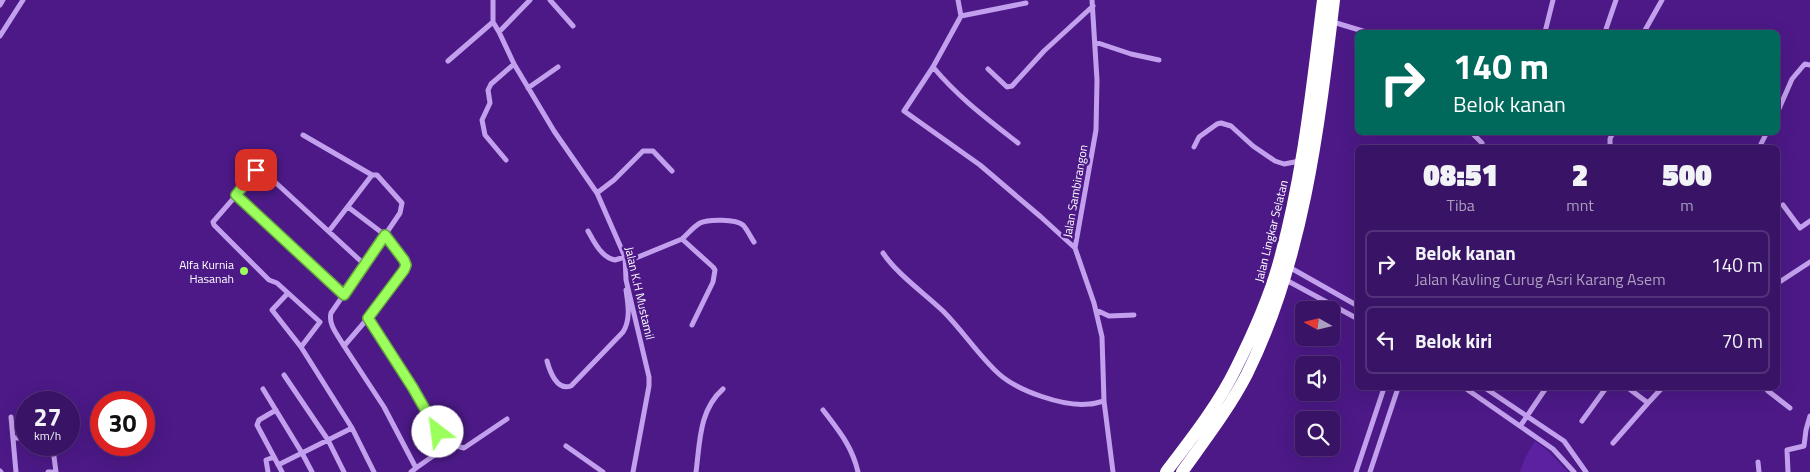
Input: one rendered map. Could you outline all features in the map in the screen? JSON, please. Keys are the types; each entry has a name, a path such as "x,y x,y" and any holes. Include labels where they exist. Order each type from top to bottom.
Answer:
{"highway":[{"name":"Jalan Lingkar Selatan","path":"1182,472 1222,417 1247,375 1252,348 1280,262 1301,161 1310,140 1323,0"},
{"name":"Jalan Lingkar Selatan","path":"1166,472 1216,404 1252,348 1285,279 1289,266 1332,22 1334,0"}],"street":[{"path":"0,5 3,0"},
{"path":"0,36 23,0"},
{"path":"448,61 493,22 493,0"},
{"path":"500,32 530,0"},
{"path":"550,0 574,26"},
{"path":"958,0 961,16 933,67 904,111 980,165 1075,248"},
{"path":"1546,30 1553,0"},
{"path":"1606,30 1616,0"},
{"path":"1645,30 1662,0"},
{"path":"961,16 1026,3"},
{"path":"988,69 1007,87 1012,86 1092,3"},
{"name":"Jalan Sambirangon","path":"1092,3 1098,80 1096,130 1075,248 1096,310 1102,337 1104,401 1113,472"},
{"name":"Jalan K.H Mustamil","path":"493,22 500,32 514,64 554,131 597,193 625,260 625,273 649,377 633,472"},
{"path":"1332,22 1359,30"},
{"path":"1096,42 1131,54 1159,60"},
{"path":"506,160 485,135 482,120 490,103 488,90 491,84 514,64"},
{"path":"1780,106 1792,79 1806,64 1810,65"},
{"path":"528,88 558,67"},
{"path":"933,67 974,110 1018,143"},
{"path":"1194,147 1199,137 1221,123 1230,126 1253,146 1275,161 1284,164 1301,161"},
{"path":"303,135 372,175 377,175 402,203 400,212 331,313 330,319 344,346 384,407 413,470 446,447 464,448 507,419"},
{"path":"1474,135 1482,143"},
{"path":"1761,144 1766,135"},
{"path":"597,193 614,180 643,151 653,151 672,171"},
{"path":"320,322 277,283 269,280 213,224 256,170 262,170 365,265"},
{"path":"329,231 372,175"},
{"path":"236,195 344,295"},
{"path":"1783,205 1800,228 1810,221"},
{"path":"344,346 368,318 406,265 385,235 348,207"},
{"path":"588,231 607,257 615,260 625,260 682,239 707,220 740,223 754,242"},
{"path":"682,239 715,270 713,282 692,324"},
{"path":"883,253 893,265 957,325 1000,375 1035,394 1066,403 1088,404 1104,401"},
{"path":"1780,282 1810,262"},
{"path":"1289,266 1355,304"},
{"path":"547,361 550,372 560,385 571,386 623,332 626,327 629,309 623,281 625,273"},
{"path":"1285,279 1355,317"},
{"path":"1309,292 1315,281"},
{"path":"288,293 272,310 301,347 352,428 374,472"},
{"path":"1096,310 1114,317 1134,315"},
{"path":"368,318 413,388 446,447"},
{"path":"301,347 320,322 330,319"},
{"path":"284,376 328,440 344,472"},
{"path":"263,389 312,472"},
{"path":"696,472 702,424 708,406 722,389"},
{"path":"1356,472 1383,390"},
{"path":"1370,472 1397,390"},
{"path":"1468,390 1553,449 1574,472"},
{"path":"1488,390 1564,442 1586,472"},
{"path":"1521,425 1545,390"},
{"path":"1582,421 1605,390"},
{"path":"1631,390 1648,403"},
{"path":"1612,443 1660,390"},
{"path":"1767,390 1790,408"},
{"path":"276,410 257,422 282,472"},
{"path":"823,410 847,442 854,456 858,472"},
{"path":"1788,472 1787,450 1803,447 1808,435 1810,416"},
{"path":"11,417 16,472"},
{"path":"278,465 352,428"},
{"path":"566,446 603,472"},
{"path":"54,456 56,472"},
{"path":"268,472 266,460 274,457"},
{"path":"1758,462 1759,472"}],"shaded area":[{"path":"1535,441 1547,450 1568,472 1520,472 1525,458"}],"place":[{"name":"Alfa Kurnia Hasanah","path":"244,271"}],"route":[{"path":"256,170 236,195 344,295 385,235 404,260 406,265 404,270 368,318 413,388 438,432"}]}
